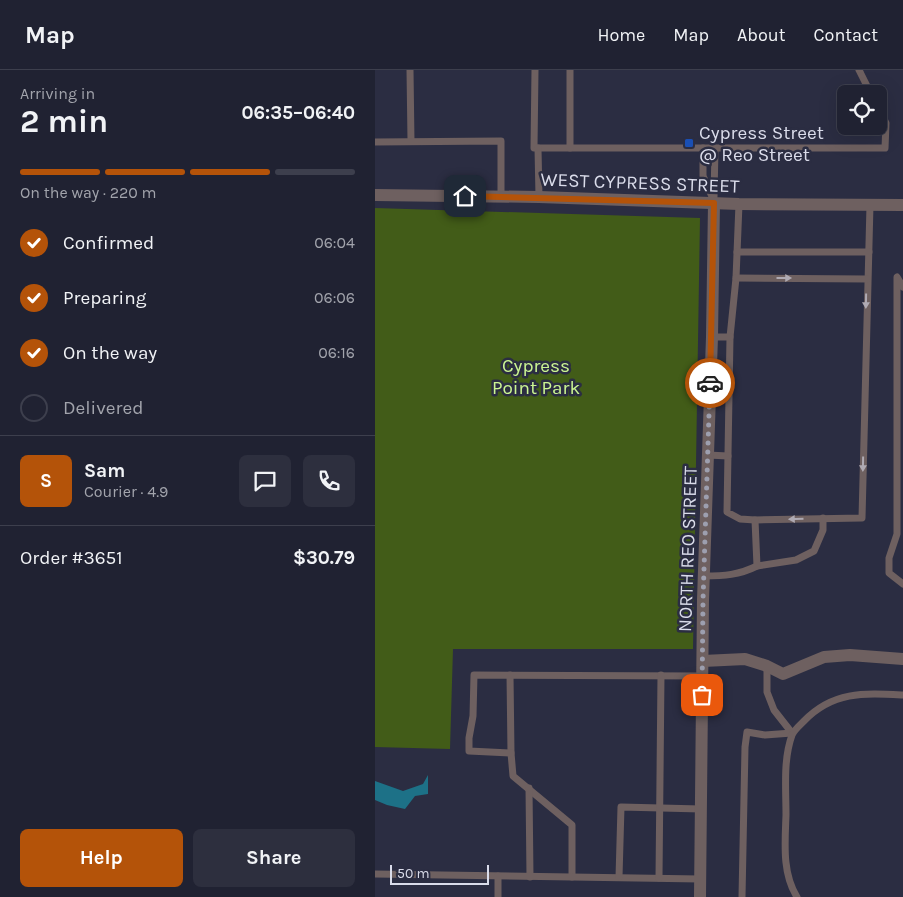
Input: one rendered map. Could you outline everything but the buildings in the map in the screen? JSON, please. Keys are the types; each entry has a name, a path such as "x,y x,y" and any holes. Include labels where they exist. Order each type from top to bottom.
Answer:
{"street":[{"name":"WEST CYPRESS STREET","path":"375,195 539,197 739,204 903,205"},
{"name":"NORTH REO STREET","path":"700,897 704,576 712,337 714,202"},
{"path":"873,658 903,652"},
{"path":"703,661 745,659 767,666 783,674 824,657 850,655 903,659"}],"lane":[{"path":"410,70 411,142"},
{"path":"535,70 534,148 885,148 886,135"},
{"path":"570,70 570,148"},
{"path":"859,70 866,85"},
{"path":"375,142 501,141 501,197"},
{"path":"538,148 539,197"},
{"path":"703,148 703,176 714,202"},
{"path":"714,202 715,148"},
{"path":"739,204 736,278 730,337 727,512 740,519 755,520 863,518 869,205"},
{"path":"737,252 869,252"},
{"path":"903,287 897,277 900,467 897,534 889,558 889,572 903,584"},
{"path":"736,278 867,278"},
{"path":"712,337 730,337"},
{"path":"708,455 728,456"},
{"path":"704,576 728,576 745,572 757,566 796,560 815,551 823,530 823,518"},
{"path":"755,520 757,566"},
{"path":"767,666 767,692 769,698 774,710 792,733"},
{"path":"511,753 469,751 473,716 474,675 703,676"},
{"path":"510,675 513,776 572,825 572,877"},
{"path":"659,878 661,675"},
{"path":"797,897 791,886 785,855 787,756 792,733 810,715 829,702 849,695 868,693 903,695"},
{"path":"742,897 745,746 747,732 765,735 792,733"},
{"path":"529,788 530,877"},
{"path":"619,878 621,807 701,809"},
{"path":"375,874 700,879"},
{"path":"498,876 498,897"}],"green space":[{"name":"Cypress Point Park","path":"375,208 700,218 693,649 453,649 450,749 375,747"}],"water":[{"path":"428,775 428,794 415,796 405,809 375,800 375,781 403,791 423,784"}],"way so far":[{"path":"702,695 710,383"}],"place":[{"name":"Cypress Street @ Reo Street","path":"689,143"}],"route":[{"path":"465,196 714,203 710,383"}]}
